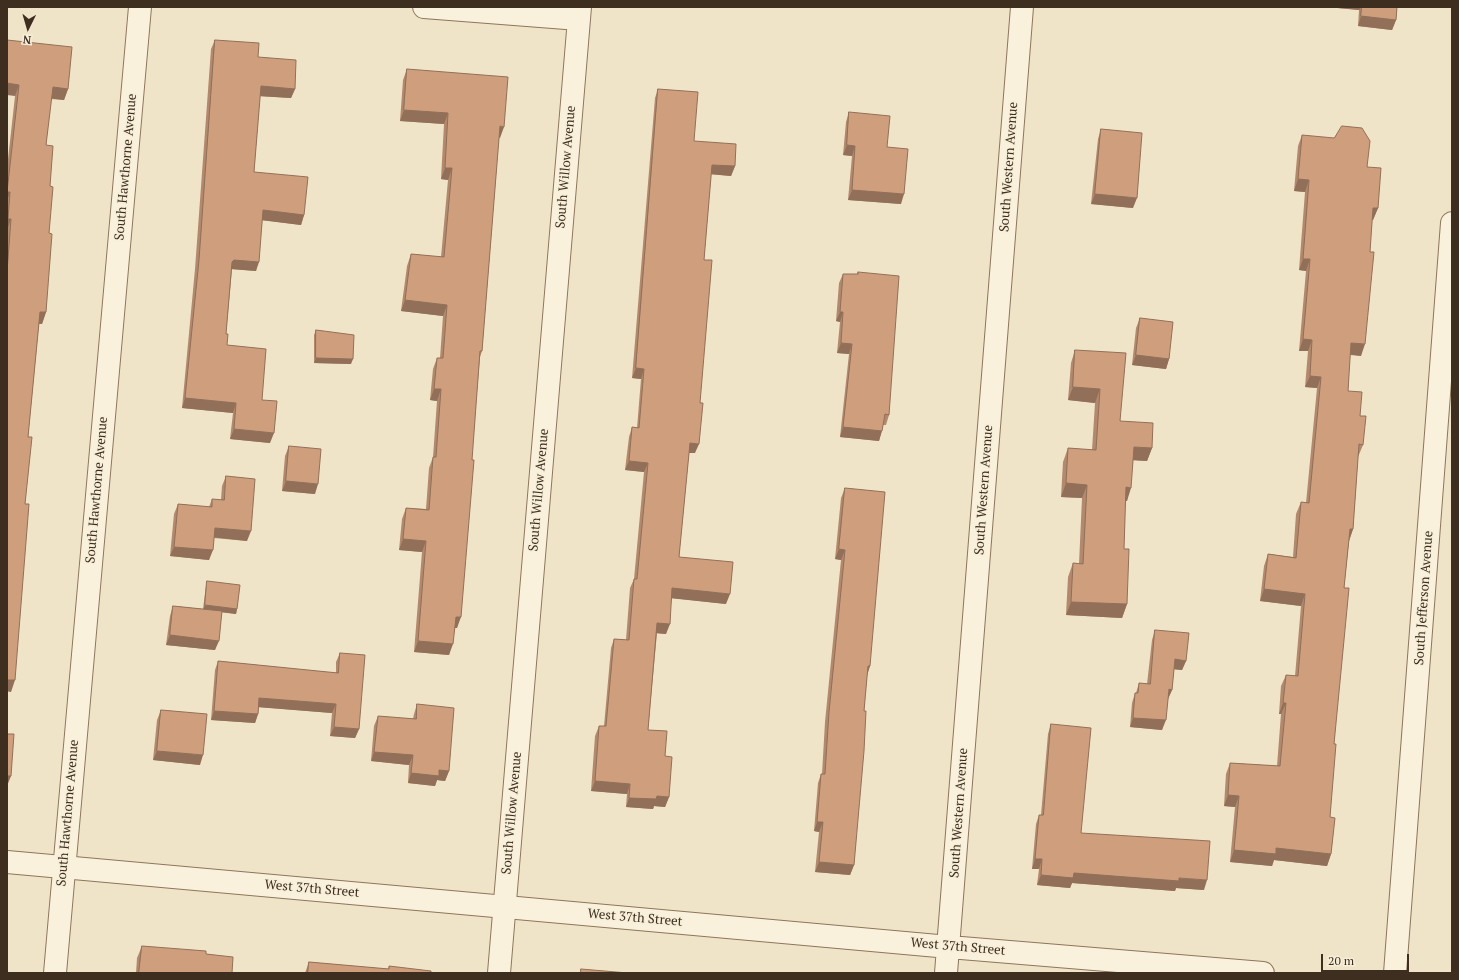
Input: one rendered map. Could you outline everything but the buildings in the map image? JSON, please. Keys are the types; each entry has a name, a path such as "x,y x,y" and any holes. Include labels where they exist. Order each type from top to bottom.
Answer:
{"street":[{"name":"South Hawthorne Avenue","path":"55,973 140,7"},
{"path":"424,7 579,13"},
{"name":"South Western Avenue","path":"946,973 1022,7"},
{"name":"South Willow Avenue","path":"499,973 579,13"},
{"name":"South Jefferson Avenue","path":"1395,973 1452,223"},
{"name":"West 37th Street","path":"7,862 949,947 1263,973"}]}
